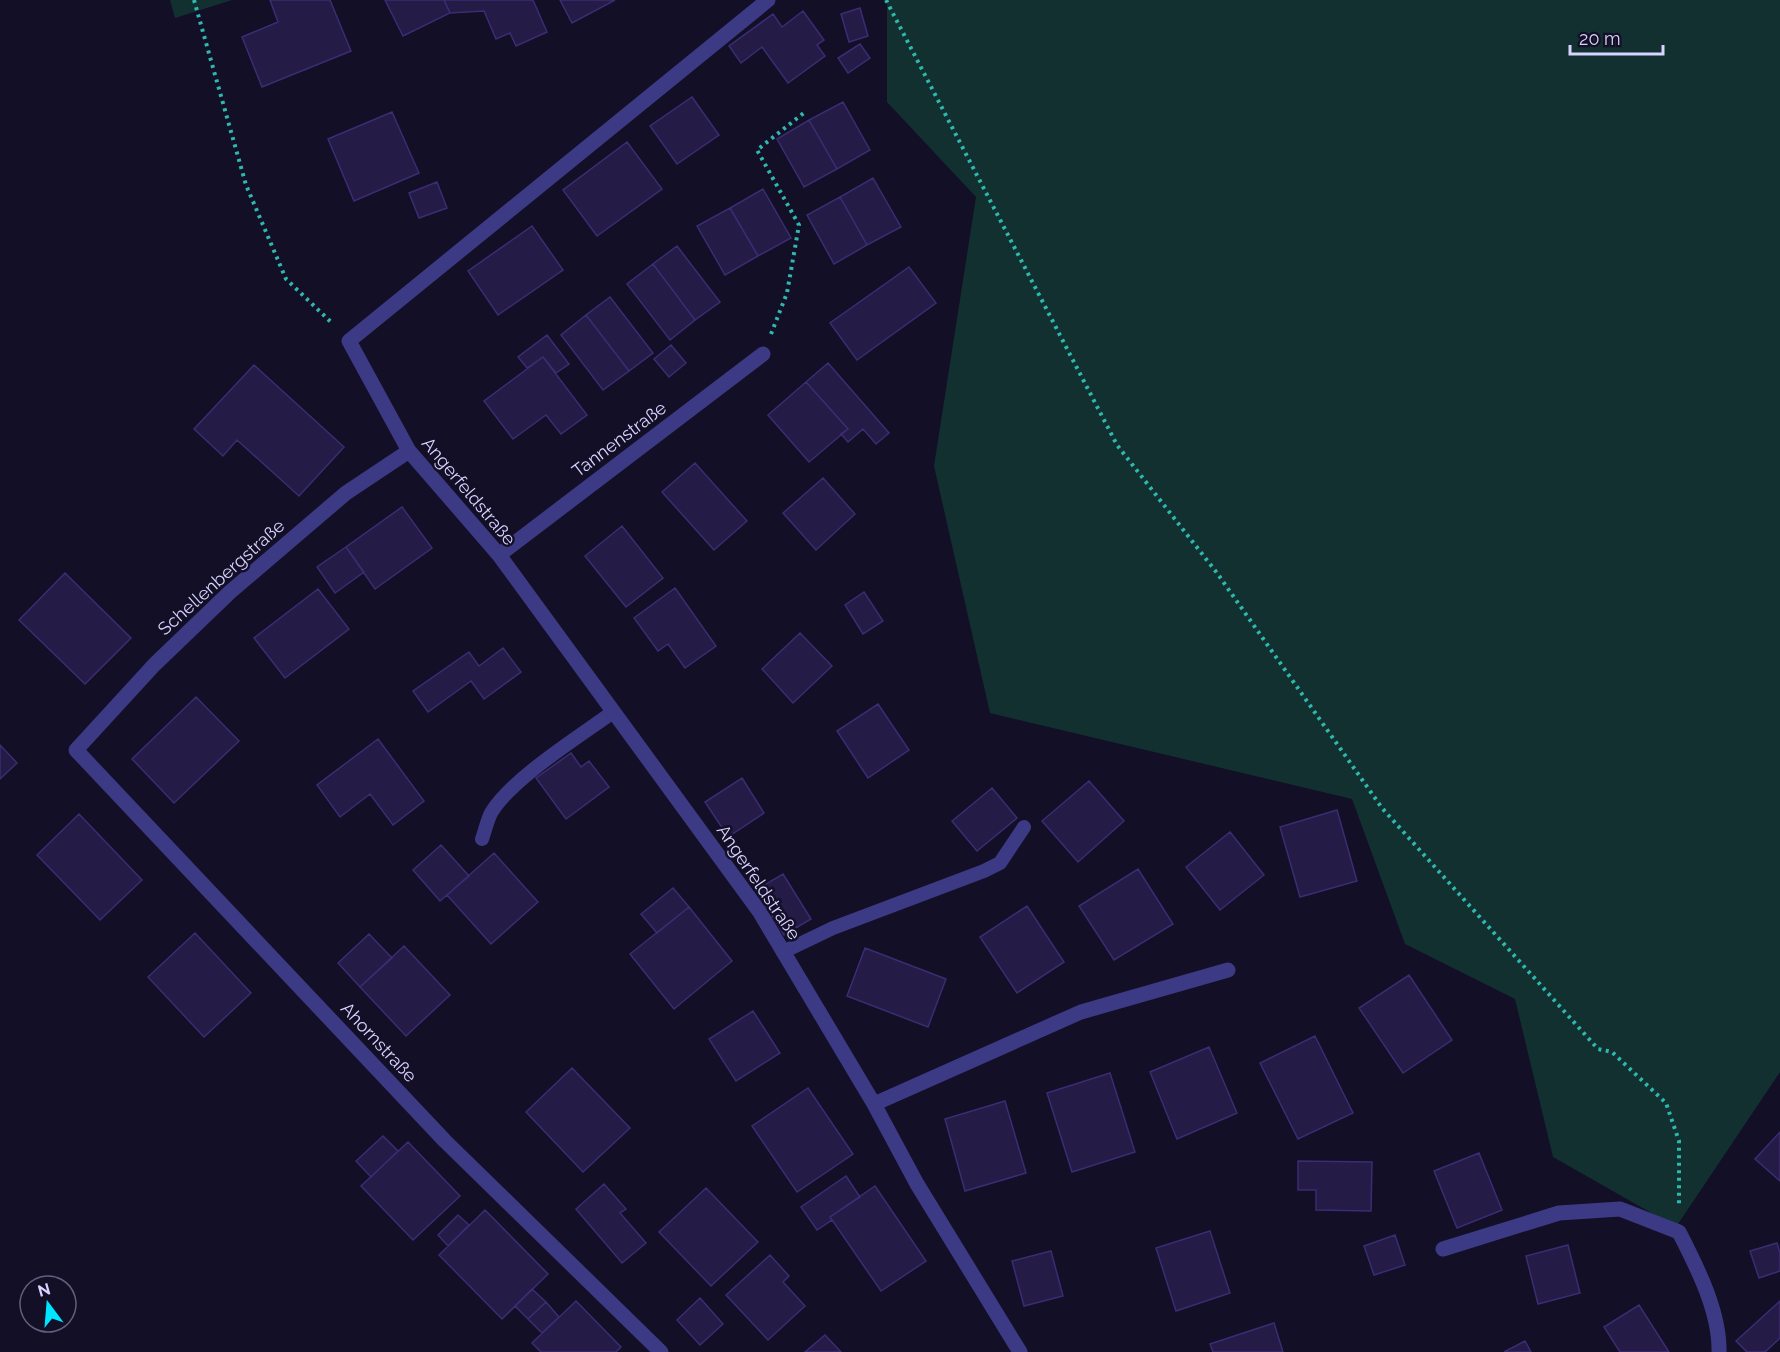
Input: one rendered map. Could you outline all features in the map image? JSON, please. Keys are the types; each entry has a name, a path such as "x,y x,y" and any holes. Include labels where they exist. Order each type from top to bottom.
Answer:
{"street":[{"path":"349,341 768,0"},
{"name":"Angerfeldstraße","path":"349,341 409,451 499,555 759,911 874,1104 917,1184 1020,1352"},
{"name":"Tannenstraße","path":"499,555 763,354"},
{"name":"Schellenbergstraße","path":"76,750 153,665 230,592 346,493 409,451"},
{"name":"Ahornstraße","path":"76,750 445,1141 661,1352"},
{"path":"874,1104 1081,1012 1228,970"},
{"path":"1443,1249 1559,1213 1620,1209 1678,1232 1701,1276 1720,1336 1719,1352"}],"lane":[{"path":"482,839 490,815 499,802 555,753 613,712"},
{"path":"783,952 833,928 1000,863 1024,827"}],"path":[{"path":"194,0 246,185 286,279 349,341"},
{"path":"886,0 1117,445 1217,573 1382,808 1598,1049 1612,1052 1666,1103 1679,1141 1678,1232"},
{"path":"763,354 787,293 799,225 757,150 805,112"}],"green space":[{"path":"170,0 232,0 175,18"},
{"path":"887,0 1780,0 1780,1072 1676,1227 1553,1157 1515,999 1405,944 1352,799 990,713 934,466 976,197 887,102"}],"building":[{"path":"270,0 330,0 351,51 262,87 242,37 278,22"},
{"path":"385,0 444,0 450,13 403,36"},
{"path":"444,0 533,0 547,32 516,46 510,33 496,39 484,11 450,13"},
{"path":"560,0 615,0 572,23"},
{"path":"860,8 868,36 849,42 841,14"},
{"path":"803,11 824,40 817,45 825,56 788,83 762,47 741,63 729,46 773,14 782,27"},
{"path":"860,44 870,58 848,73 838,58"},
{"path":"692,97 719,135 677,164 650,126"},
{"path":"843,102 870,150 837,169 809,120"},
{"path":"392,112 419,173 354,201 328,139"},
{"path":"809,120 837,169 804,187 777,139"},
{"path":"627,142 662,189 597,236 563,190"},
{"path":"873,178 901,227 867,245 840,197"},
{"path":"437,182 447,208 419,218 409,193"},
{"path":"763,189 791,238 758,256 730,208"},
{"path":"840,197 867,245 834,264 807,215"},
{"path":"730,208 758,256 725,275 697,226"},
{"path":"532,226 563,270 498,315 468,271"},
{"path":"677,246 720,302 695,320 653,264"},
{"path":"653,264 695,320 670,340 627,284"},
{"path":"909,267 936,303 857,360 830,323"},
{"path":"610,297 653,353 629,371 586,315"},
{"path":"586,315 629,371 603,390 561,335"},
{"path":"547,335 569,364 556,373 543,357 527,368 518,357"},
{"path":"671,345 686,363 669,377 654,359"},
{"path":"543,357 587,415 561,434 546,415 513,439 484,401"},
{"path":"828,363 889,433 876,444 863,429 848,442 841,434 848,429 806,382"},
{"path":"254,365 344,447 299,496 237,440 223,456 194,429"},
{"path":"806,382 848,429 809,462 768,415"},
{"path":"695,463 747,521 714,550 662,492"},
{"path":"823,478 855,514 816,550 783,513"},
{"path":"402,507 432,548 375,589 346,547"},
{"path":"622,526 663,578 626,607 585,556"},
{"path":"346,547 364,572 335,593 317,567"},
{"path":"65,573 131,638 85,684 19,620"},
{"path":"675,588 716,646 685,668 668,644 658,651 634,618"},
{"path":"318,589 349,629 285,678 254,638"},
{"path":"864,592 883,621 863,634 845,605"},
{"path":"800,633 832,666 793,703 762,669"},
{"path":"503,648 521,672 484,699 471,681 428,712 413,691 469,652 479,666"},
{"path":"196,697 239,741 174,803 132,759"},
{"path":"878,704 909,750 868,778 837,731"},
{"path":"378,739 424,801 393,825 370,794 340,817 317,785"},
{"path":"0,745 17,763 0,779"},
{"path":"571,753 581,767 589,761 609,787 566,819 536,778"},
{"path":"742,778 764,813 728,837 705,802"},
{"path":"1089,781 1124,821 1078,862 1042,821"},
{"path":"992,788 1017,818 977,851 952,821"},
{"path":"1337,810 1357,881 1300,897 1280,827"},
{"path":"79,814 142,880 100,920 37,855"},
{"path":"1230,832 1264,875 1220,910 1186,867"},
{"path":"441,845 469,876 440,901 413,870"},
{"path":"494,853 538,902 491,944 447,895"},
{"path":"1138,869 1173,924 1114,960 1079,906"},
{"path":"783,874 811,919 784,935 756,890"},
{"path":"673,888 689,907 657,933 641,914"},
{"path":"1027,906 1064,962 1017,993 980,937"},
{"path":"689,907 732,961 674,1009 630,954"},
{"path":"195,933 251,993 204,1037 148,977"},
{"path":"369,934 392,958 360,987 338,963"},
{"path":"404,946 450,995 406,1036 360,987"},
{"path":"865,948 946,979 928,1027 847,996"},
{"path":"1409,975 1452,1040 1403,1073 1359,1008"},
{"path":"753,1011 780,1053 736,1081 709,1039"},
{"path":"1315,1036 1353,1113 1298,1139 1260,1063"},
{"path":"1209,1047 1237,1113 1177,1139 1150,1072"},
{"path":"572,1068 630,1128 583,1172 526,1112"},
{"path":"1110,1073 1135,1152 1072,1172 1047,1093"},
{"path":"808,1088 853,1154 797,1192 752,1126"},
{"path":"1005,1101 1026,1173 965,1191 945,1119"},
{"path":"1780,1132 1780,1181 1755,1159"},
{"path":"383,1136 398,1151 371,1177 356,1161"},
{"path":"408,1142 460,1196 413,1240 361,1186"},
{"path":"1479,1153 1502,1210 1457,1228 1434,1171"},
{"path":"1298,1161 1372,1162 1371,1211 1316,1210 1316,1190 1298,1190"},
{"path":"846,1176 860,1197 830,1217 832,1220 817,1230 801,1207"},
{"path":"604,1184 626,1209 620,1213 646,1243 622,1263 576,1209"},
{"path":"875,1186 926,1261 881,1291 830,1217"},
{"path":"706,1188 758,1242 711,1286 659,1232"},
{"path":"485,1210 548,1274 502,1319 439,1255"},
{"path":"458,1215 469,1225 448,1246 438,1235"},
{"path":"1210,1231 1230,1293 1176,1311 1156,1248"},
{"path":"1395,1235 1405,1265 1374,1275 1364,1246"},
{"path":"1777,1243 1780,1253 1780,1271 1759,1278 1750,1251"},
{"path":"1568,1245 1580,1293 1538,1304 1526,1256"},
{"path":"1051,1251 1063,1296 1024,1306 1012,1261"},
{"path":"770,1255 789,1276 783,1282 805,1306 768,1340 726,1295"},
{"path":"532,1289 546,1302 528,1319 515,1306"},
{"path":"700,1298 723,1324 700,1345 677,1320"},
{"path":"576,1301 621,1347 616,1352 541,1352 532,1343"},
{"path":"1780,1301 1780,1338 1765,1352 1747,1352 1736,1341"},
{"path":"546,1302 559,1317 542,1333 528,1319"},
{"path":"1639,1305 1669,1352 1620,1352 1604,1327"},
{"path":"1274,1323 1283,1352 1213,1352 1210,1344"},
{"path":"825,1335 841,1352 805,1352"},
{"path":"1525,1341 1531,1352 1504,1352"}]}
